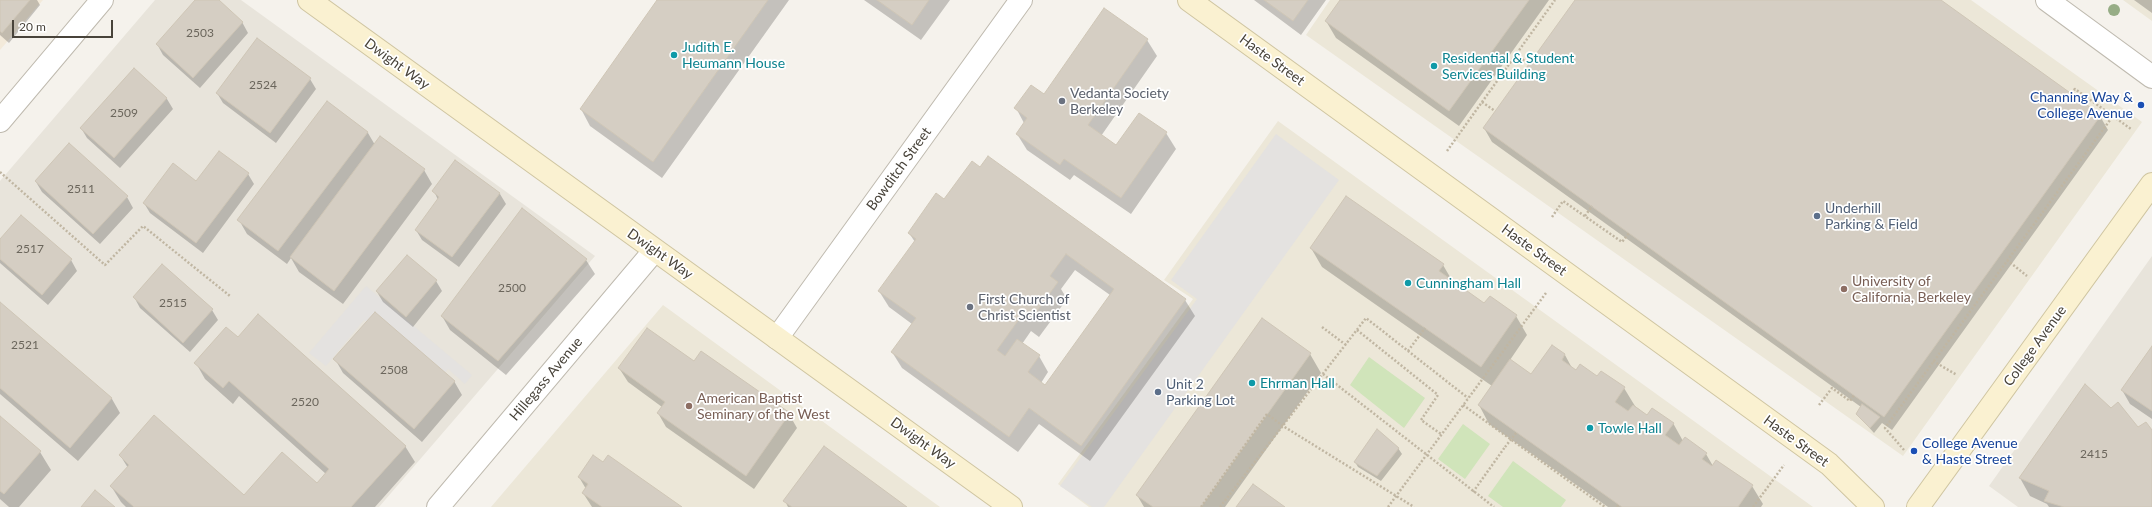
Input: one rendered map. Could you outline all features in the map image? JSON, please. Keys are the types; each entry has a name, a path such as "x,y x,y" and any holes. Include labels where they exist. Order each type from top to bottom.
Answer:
{"street":[{"path":"0,121 102,0"},
{"name":"Dwight Way","path":"309,0 654,251 1011,507"},
{"name":"Bowditch Street","path":"777,338 1021,0"},
{"name":"Haste Street","path":"1189,0 1829,464 1873,507"},
{"path":"2047,0 2152,77"},
{"name":"College Avenue","path":"1918,507 2152,184"},
{"name":"Hillegass Avenue","path":"438,507 654,251"}],"path":[{"path":"1430,174 1555,0"},
{"path":"1516,55 1529,64"},
{"path":"2071,93 2075,89 2131,129"},
{"path":"1482,102 1495,111"},
{"path":"1904,450 1885,428 2113,116"},
{"path":"0,172 105,266 143,226 230,296"},
{"path":"1552,217 1564,201 1622,242 1629,233"},
{"path":"1585,216 1592,206"},
{"path":"2007,260 2027,276"},
{"path":"1388,507 1563,271"},
{"path":"1220,507 1366,318 1468,398"},
{"path":"1322,327 1346,345"},
{"path":"1408,351 1425,328"},
{"path":"1357,330 1438,395 1421,420 1441,434"},
{"path":"1933,362 1957,375"},
{"path":"1323,374 1425,456 1494,507"},
{"path":"1819,405 1832,388 1850,401 1854,395"},
{"path":"1463,405 1605,507"},
{"path":"1201,507 1267,414 1283,426 1414,507"},
{"path":"1473,492 1516,433"},
{"path":"1753,507 1800,443"}],"shaded area":[{"path":"0,0 43,0 0,50"},
{"path":"155,0 241,0 595,256 379,507 0,507 0,181"},
{"name":"University of California, Berkeley","path":"1330,0 1971,0 2142,122 1903,456 1306,35"},
{"path":"2123,0 2152,0 2152,21"},
{"path":"1278,121 1813,507 1089,507 1058,484 1193,299 1164,280"},
{"name":"Unit 2 Parking Lot","path":"1276,134 1339,180 1104,507 1092,507 1060,486 1197,299 1171,280"},
{"path":"2152,256 2152,507 2018,507 1989,486"},
{"path":"366,286 472,375 465,384 448,369 437,381 364,320 326,366 309,353"},
{"name":"American Baptist Seminary of the West","path":"663,305 940,507 491,507"}],"green space":[{"path":"1369,357 1425,398 1404,428 1350,385"},
{"path":"1463,424 1490,444 1465,479 1438,459"},
{"path":"1513,461 1566,500 1561,507 1503,507 1488,496"}],"building":[{"path":"0,0 30,0 2,33 0,31"},
{"path":"195,0 219,0 243,22 193,78 156,44"},
{"name":"Judith E. Heumann House","path":"657,0 768,0 653,162 580,109"},
{"path":"877,0 929,0 912,25"},
{"path":"1264,0 1308,0 1293,21"},
{"name":"Residential & Student Services Building","path":"1340,0 1529,0 1449,111 1325,21"},
{"name":"University of California, Berkeley","path":"1575,0 1941,0 2101,115 1884,417 1483,128"},
{"name":"Vedanta Society Berkeley","path":"1104,8 1148,39 1088,125 1116,145 1139,113 1167,132 1121,198 1064,159 1060,165 1016,134 1027,118 1014,108 1031,85 1044,94"},
{"path":"257,38 311,78 270,133 216,93"},
{"path":"134,68 167,98 114,158 80,128"},
{"path":"327,101 368,132 278,251 237,220"},
{"path":"380,136 425,169 334,291 290,257"},
{"path":"69,143 128,196 93,234 35,181"},
{"path":"219,151 249,173 196,243 143,203 173,163 196,181"},
{"name":"First Church of Christ Scientist","path":"988,156 1186,299 1081,446 1029,408 1009,437 891,352 916,318 878,291 916,239 908,233 936,193 944,199 972,161 980,167","holes":["1066,254 1114,289 1045,385 1028,372 1040,355 1017,339 1005,356 997,350 1022,315 1030,321 1058,282 1050,276"]},
{"path":"455,160 500,193 452,257 415,230 439,197 432,191"},
{"name":"Cunningham Hall","path":"1346,196 1444,264 1439,271 1484,303 1490,296 1517,315 1481,367 1310,248"},
{"path":"522,208 587,259 498,361 441,316"},
{"path":"21,215 72,259 42,295 0,259 0,239"},
{"path":"407,255 437,280 406,317 376,291"},
{"path":"162,264 213,309 183,343 133,297"},
{"path":"0,302 112,398 70,448 0,388"},
{"path":"375,312 455,381 414,429 333,359"},
{"path":"258,314 406,446 351,507 134,507 110,486 129,465 119,455 154,415 244,495 282,452 317,483 329,469 229,381 223,388 194,363 226,327 238,337"},
{"name":"Ehrman Hall","path":"1262,318 1311,353 1201,507 1153,507 1136,495"},
{"path":"647,328 694,361 701,351 790,413 746,476 657,413 665,402 618,368"},
{"name":"Towle Hall","path":"1552,345 1565,354 1562,360 1576,370 1580,364 1597,376 1601,371 1625,387 1615,402 1628,411 1633,405 1647,415 1652,408 1674,423 1665,435 1679,445 1685,437 1707,453 1702,459 1712,466 1716,460 1753,485 1738,507 1622,507 1478,405 1510,359 1531,374"},
{"path":"2152,346 2152,411 2121,390"},
{"path":"2085,384 2111,408 2118,402 2138,427 2146,422 2152,430 2152,507 2064,507 2044,501 2049,491 2019,478"},
{"path":"1862,404 1880,417 1870,428 1856,414"},
{"path":"0,416 41,451 4,494 0,491"},
{"path":"1377,429 1399,448 1377,476 1354,462"},
{"path":"824,446 907,507 792,507 783,501"},
{"path":"593,455 603,462 608,455 682,507 602,507 582,493 588,484 578,477"},
{"path":"1253,484 1285,507 1236,507"},
{"path":"95,490 115,507 81,507"}],"place":[{"name":"Judith E. Heumann House","path":"674,55"},
{"name":"Residential & Student Services Building","path":"1434,66"},
{"name":"Vedanta Society Berkeley","path":"1062,101"},
{"name":"Channing Way & College Avenue","path":"2141,105"},
{"name":"Underhill Parking & Field","path":"1817,216"},
{"name":"Cunningham Hall","path":"1408,283"},
{"name":"University of California, Berkeley","path":"1844,289"},
{"name":"First Church of Christ Scientist","path":"970,307"},
{"name":"Ehrman Hall","path":"1252,383"},
{"name":"Unit 2 Parking Lot","path":"1158,392"},
{"name":"American Baptist Seminary of the West","path":"689,406"},
{"name":"Towle Hall","path":"1590,428"},
{"name":"College Avenue & Haste Street","path":"1914,451"}]}
